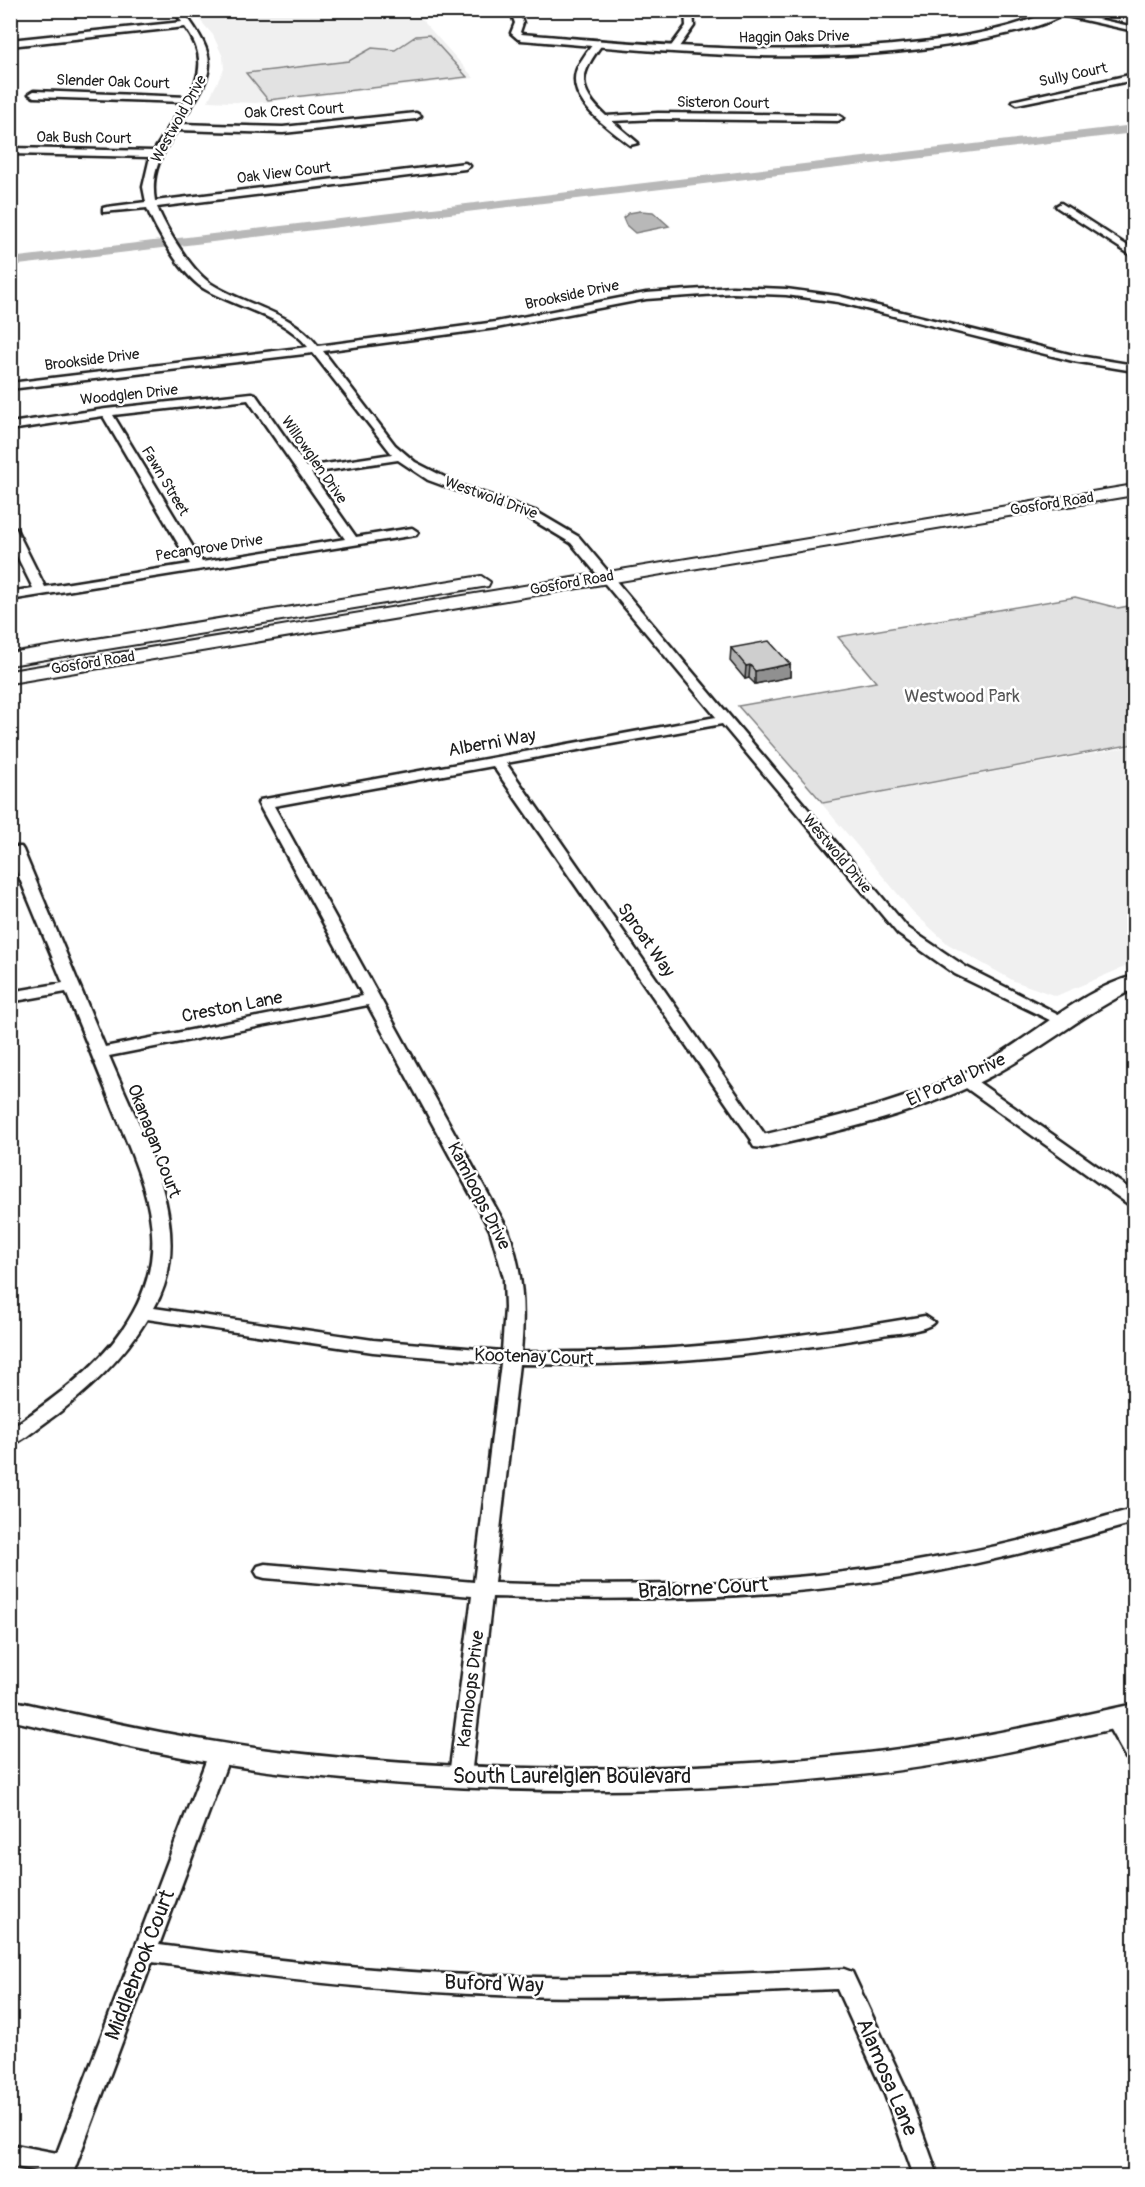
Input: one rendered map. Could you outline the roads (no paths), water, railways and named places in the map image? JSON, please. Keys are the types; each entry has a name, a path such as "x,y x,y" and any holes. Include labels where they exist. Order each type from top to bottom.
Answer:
{"main road":[{"name":"Gosford Road","path":"10,660 1134,474"},
{"name":"Gosford Road","path":"10,677 1134,490"}],"street":[{"name":"Westwold Drive","path":"177,10 202,43 207,62 202,82 156,154 149,180 151,205 159,225 195,275 206,285 294,328 317,350 399,456 442,481 544,518 575,540 609,577 903,931 952,968 983,985 1064,1021"},
{"path":"514,10 519,23 515,33 521,37"},
{"path":"673,49 690,26 689,10"},
{"path":"1062,11 1134,29"},
{"name":"Haggin Oaks Drive","path":"521,37 673,49 784,54 898,48 1000,32 1062,11"},
{"path":"10,43 188,24"},
{"path":"599,43 584,62 578,79 584,96 633,143"},
{"name":"Sully Court","path":"1017,101 1134,77"},
{"name":"Slender Oak Court","path":"34,94 191,100"},
{"name":"Oak Crest Court","path":"173,127 283,130 416,116"},
{"name":"Sisteron Court","path":"607,119 658,116 838,118"},
{"name":"Oak Bush Court","path":"10,151 156,154"},
{"name":"Oak View Court","path":"106,210 465,166"},
{"path":"1061,206 1134,254"},
{"name":"Brookside Drive","path":"10,386 317,350 496,325 646,296 732,290 786,292 838,299 1073,358 1134,368"},
{"name":"Woodglen Drive","path":"10,427 106,412 251,396"},
{"name":"Willowglen Drive","path":"251,396 353,542"},
{"name":"Fawn Street","path":"106,412 198,566"},
{"path":"303,471 399,456"},
{"path":"10,529 41,591"},
{"name":"Pecangrove Drive","path":"10,596 412,532"},
{"name":"Alberni Way","path":"265,803 725,719"},
{"name":"Sproat Way","path":"497,761 762,1142"},
{"name":"Kamloops Drive","path":"265,803 500,1230 515,1281 516,1307 511,1358 460,1776"},
{"name":"Okanagan Court","path":"10,1439 70,1397 103,1367 126,1340 154,1288 161,1261 163,1237 160,1207 99,1053 13,850"},
{"name":"El Portal Drive","path":"762,1142 872,1115 965,1080 1028,1046 1087,1005 1134,982"},
{"path":"10,997 71,986"},
{"name":"Creston Lane","path":"99,1053 372,999"},
{"path":"965,1080 1134,1200"},
{"name":"Kootenay Court","path":"143,1312 359,1344 511,1358 586,1359 735,1352 808,1343 925,1322"},
{"name":"Bralorne Court","path":"265,1571 395,1586 483,1592 590,1594 696,1591 802,1582 956,1560 1029,1544 1134,1516"},
{"name":"South Laurelglen Boulevard","path":"10,1710 125,1736 220,1753 381,1772 592,1779 724,1775 822,1767 1001,1742 1125,1716"},
{"path":"1125,1716 1134,1752"},
{"name":"Middlebrook Court","path":"62,2171 220,1753"},
{"name":"Buford Way","path":"145,1952 308,1973 499,1986 619,1986 844,1979"},
{"name":"Alamosa Lane","path":"844,1979 897,2095 926,2176"},
{"path":"10,2156 62,2171"}],"waterway":[{"path":"10,262 1134,129"}],"park label":[{"name":"Westwood Park","path":"962,696"}]}
